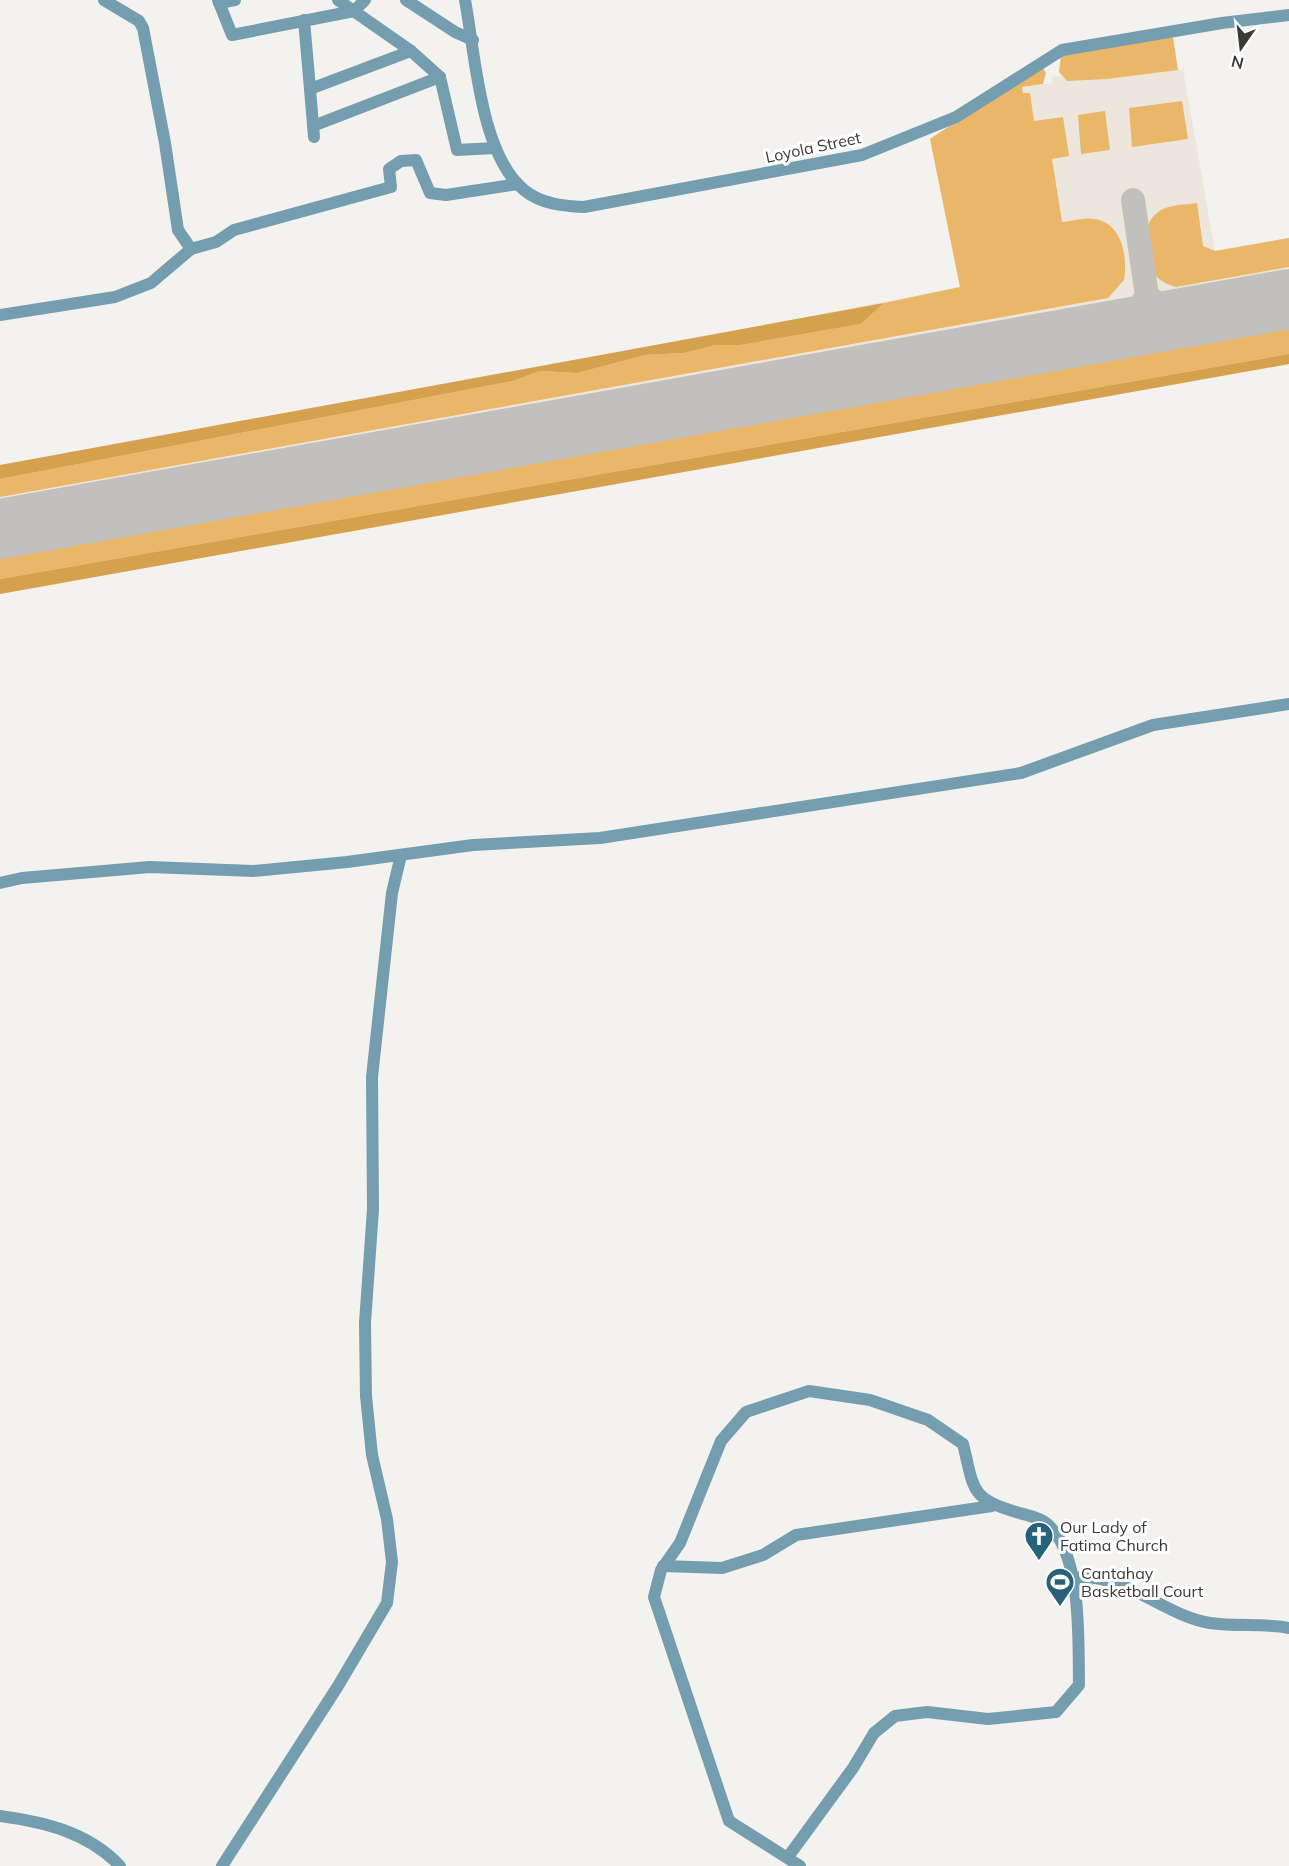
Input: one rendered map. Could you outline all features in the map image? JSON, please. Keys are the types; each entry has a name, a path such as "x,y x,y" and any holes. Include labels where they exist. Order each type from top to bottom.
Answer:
{"street":[{"path":"104,0 139,21 143,28 165,143 178,230 191,249"},
{"path":"236,0 219,2 232,35 354,11 365,0"},
{"path":"338,0 411,51 440,77 457,150 495,148"},
{"path":"406,0 455,32 473,40"},
{"name":"Loyola Street","path":"465,0 488,129 495,148 518,184 540,200 559,206 584,207 862,155 956,117 1062,50 1222,23 1289,15"},
{"path":"304,20 314,132 440,77"},
{"path":"310,89 411,51"},
{"path":"0,315 115,297 151,283 191,249 216,242 234,230 391,187 389,169 401,161 416,160 430,192 438,194 446,195 518,184"},
{"path":"0,883 22,878 150,867 253,871 473,845 600,838 1021,773 1153,725 1289,704"},
{"path":"222,1866 338,1686 387,1603 392,1562 387,1519 371,1443 366,1396 365,1323 373,1209 372,1077 392,893 401,855"},
{"path":"788,1857 853,1768 874,1733 895,1716 927,1712 988,1719 1056,1712 1079,1685 1077,1594 1061,1540 1045,1522 992,1506 975,1492 963,1444 928,1420 870,1400 809,1390 746,1412 721,1441 680,1543 663,1566 654,1597 729,1821 800,1866"},
{"path":"663,1566 722,1568 763,1555 796,1535 992,1506"},
{"path":"1072,1578 1091,1575 1114,1582 1210,1623 1269,1624 1289,1628"},
{"path":"0,1816 40,1821 84,1838 120,1866"}],"shaded area":[{"path":"1173,37 1178,70 1107,79 1067,81 1059,72 1061,55"},
{"path":"1041,65 1046,73 1043,84 1022,87 1023,93 1030,93 1034,121 1063,117 1069,156 1052,159 1062,222 1087,218 1104,222 1117,234 1124,252 1124,280 1108,298 0,497 0,479 513,381 538,371 577,373 646,355 684,353 716,345 741,345 861,324 884,303 960,287 930,139"},
{"path":"1183,69 1215,251 1289,238 1289,364 0,594 0,465 549,367 960,287 930,139 1033,123 1029,93 1023,94 1022,87 1052,83 1051,77 1066,75 1107,79"},
{"path":"1182,101 1188,139 1132,147 1129,108"},
{"path":"1105,111 1110,150 1081,154 1078,115"},
{"path":"1197,203 1203,246 1215,251 1289,238 1289,267 1176,287 1160,280 1151,270 1145,253 1145,235 1151,219 1166,208"},
{"path":"884,303 861,324 741,345 716,345 684,353 646,355 577,373 539,371 513,381 0,479 0,465"},
{"path":"1289,326 1289,354 0,579 0,557"},
{"path":"1289,354 1289,364 0,594 0,579"}],"taxiway":[{"path":"1133,200 1147,296 1168,310 1205,314"},
{"path":"1115,330 1136,312 1147,296"}],"runway":[{"path":"0,529 1289,299"}],"place":[{"name":"Our Lady of Fatima Church","path":"1039,1562"},
{"name":"Cantahay Basketball Court","path":"1060,1608"}]}
